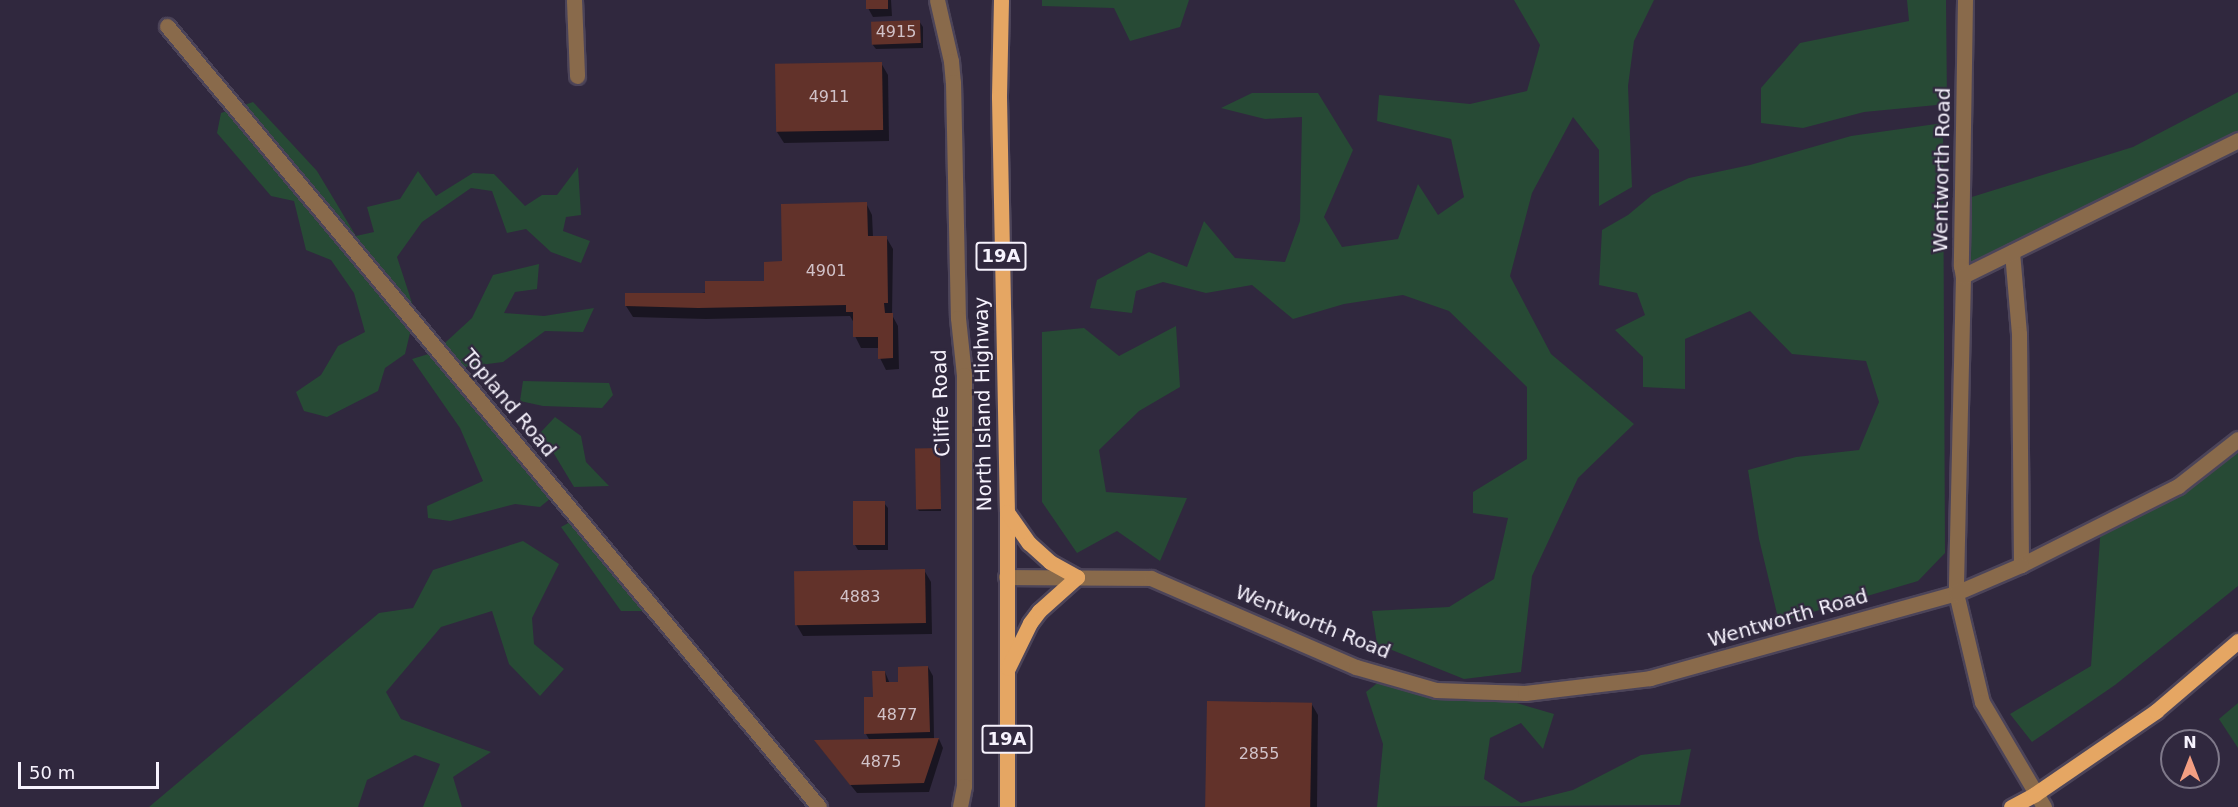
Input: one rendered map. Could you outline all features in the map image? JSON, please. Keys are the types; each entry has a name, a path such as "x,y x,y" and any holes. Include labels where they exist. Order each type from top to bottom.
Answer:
{"main road":[{"name":"North Island Highway","path":"1001,0 999,97 1007,512 1007,807"},
{"path":"1007,512 1029,543 1050,562 1077,577 1039,611 1030,623 1007,671"},
{"path":"2011,807 2039,801 2156,711 2238,641"}],"street":[{"path":"574,0 577,76"},
{"name":"Cliffe Road","path":"937,0 953,82 958,318 964,375 964,786 960,807"},
{"name":"Wentworth Road","path":"1965,0 1963,276 1956,593 1982,702 2039,801"},
{"name":"Topland Road","path":"167,26 819,807"},
{"path":"1963,276 2238,140"},
{"path":"2012,252 2019,334 2021,565"},
{"path":"1956,593 2021,565 2178,486 2238,439"},
{"name":"Wentworth Road","path":"1006,577 1151,578 1356,667 1436,690 1525,693 1650,678 1956,593"}],"green space":[{"path":"1042,0 1189,0 1180,27 1130,41 1114,8 1042,6"},
{"path":"1514,0 1654,0 1634,41 1628,86 1632,187 1599,206 1599,150 1573,117 1532,193 1510,276 1551,354 1634,424 1578,478 1532,576 1521,672 1464,679 1377,644 1372,611 1449,607 1494,579 1508,518 1473,513 1473,492 1527,459 1527,387 1449,311 1403,295 1344,304 1293,319 1252,285 1206,293 1163,282 1136,291 1132,313 1090,308 1097,280 1149,252 1187,267 1204,221 1235,258 1285,262 1300,221 1302,117 1265,119 1221,108 1252,93 1318,93 1353,150 1324,217 1342,247 1398,239 1418,184 1438,215 1464,197 1451,139 1377,121 1379,95 1470,104 1527,91 1540,45"},
{"path":"1907,0 1946,0 1947,104 1864,112 1803,128 1761,123 1761,88 1800,43 1909,21"},
{"path":"2238,92 2238,140 1963,276 1962,200 2133,147"},
{"path":"253,102 317,171 356,236 374,232 367,207 400,199 418,171 436,196 473,173 494,174 525,206 542,195 557,195 578,167 581,215 566,217 563,231 590,241 581,263 551,252 526,229 507,233 492,191 471,188 422,222 397,257 415,312 405,354 385,368 378,391 327,417 304,411 296,392 321,375 338,346 365,332 354,293 331,260 306,250 294,201 271,196 217,133 221,113"},
{"path":"1943,123 1945,553 1918,581 1779,622 1759,539 1748,470 1796,457 1859,450 1879,402 1866,361 1792,354 1750,311 1685,339 1685,389 1643,387 1643,357 1615,330 1645,315 1637,293 1599,285 1602,230 1628,215 1652,195 1689,178 1750,165 1851,136"},
{"path":"539,264 537,289 515,292 504,313 544,316 594,308 583,332 545,331 503,362 464,367 562,489 540,507 515,504 450,521 428,518 427,506 483,481 460,428 412,359 435,352 472,318 493,275"},
{"path":"1176,326 1180,387 1139,411 1099,450 1106,492 1187,498 1160,561 1117,531 1077,553 1042,502 1042,332 1084,328 1119,356"},
{"path":"523,381 609,383 613,395 602,408 543,406 520,401"},
{"path":"555,417 581,436 586,462 609,486 574,487 541,432"},
{"path":"2238,439 2238,586 2115,685 2032,742 2010,714 2091,666 2101,525 2178,486"},
{"path":"583,515 633,573 643,611 621,611 561,527"},
{"path":"523,541 559,564 532,618 534,644 564,669 540,696 509,664 492,611 441,627 386,692 401,719 491,752 453,777 462,807 423,807 440,764 415,755 367,780 358,807 149,807 379,613 413,608 433,570"},
{"path":"1385,677 1503,699 1554,714 1543,749 1521,723 1490,738 1484,779 1521,803 1573,790 1641,755 1691,749 1680,805 1377,807 1383,744 1366,692"},
{"path":"2238,703 2238,748 2219,719"}],"building":[{"path":"866,0 888,0 888,9 866,9"},
{"path":"920,20 921,43 872,45 871,22"},
{"path":"882,62 883,130 776,132 775,64"},
{"path":"867,202 868,236 887,236 888,303 884,303 885,313 893,313 893,358 878,359 878,337 853,337 853,312 846,312 846,305 698,308 625,306 625,293 705,293 705,281 764,281 764,262 782,261 781,204"},
{"path":"915,448 940,448 941,509 916,509"},
{"path":"853,501 885,501 885,545 853,545"},
{"path":"925,569 926,623 795,625 794,571"},
{"path":"928,666 930,732 864,734 864,697 873,697 872,671 885,671 886,682 898,682 898,667"},
{"path":"1207,701 1312,703 1310,807 1205,807"},
{"path":"939,738 924,783 850,785 814,740"}]}
